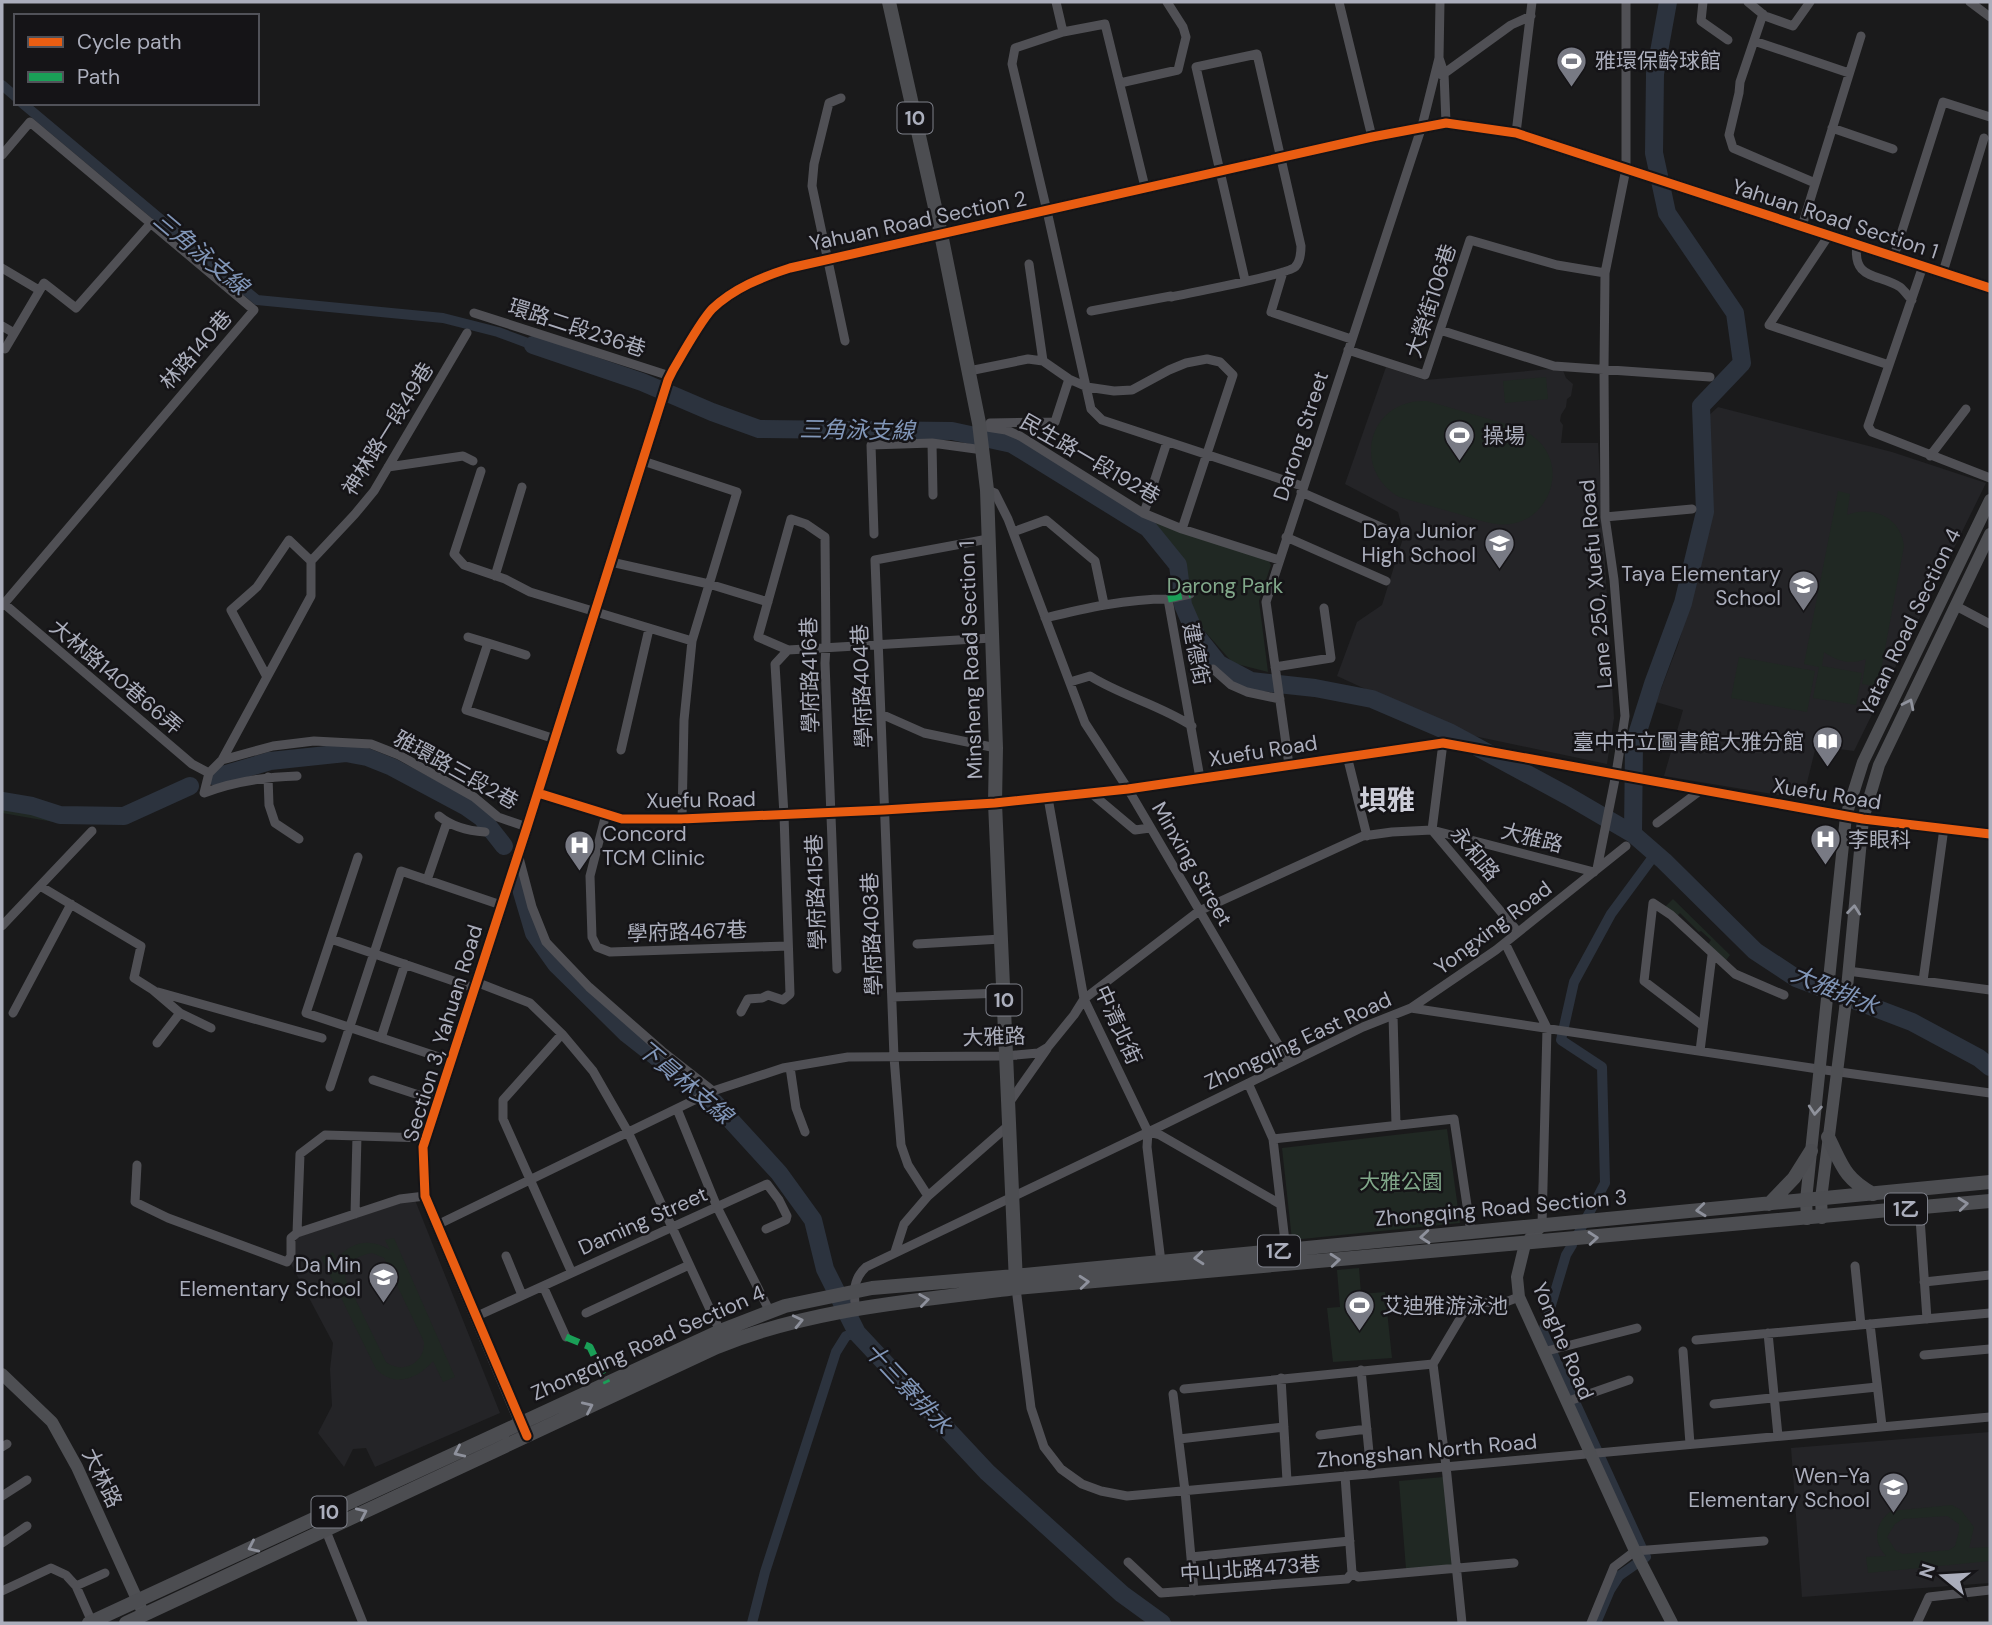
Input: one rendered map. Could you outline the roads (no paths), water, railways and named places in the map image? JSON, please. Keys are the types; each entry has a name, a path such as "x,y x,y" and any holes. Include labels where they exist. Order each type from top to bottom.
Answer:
{"main road":[{"name":"10","path":"889,2 941,234 983,450"},
{"name":"Minsheng Road Section 1","path":"983,450 987,490 996,748 995,803 1016,1282"},
{"path":"1828,1137 1849,1177 1873,1194"},
{"path":"1769,1204 1794,1178 1811,1150"},
{"name":"Zhongqing Road Section 3","path":"1016,1282 1161,1262 1990,1182"},
{"name":"Zhongqing Road Section 3","path":"1016,1282 1525,1244 1990,1201"},
{"name":"Zhongqing Road Section 4","path":"524,1430 720,1331 769,1310 872,1288 1016,1282"},
{"name":"Zhongqing Road Section 4","path":"90,1623 323,1523 524,1430 755,1332 847,1311 1016,1282"},
{"name":"Zhongqing Road Section 4","path":"126,1623 323,1523"}],"street":[{"path":"1056,2 1063,32"},
{"path":"1121,83 1178,69 1186,37 1183,27 1167,2"},
{"path":"1339,2 1372,136"},
{"path":"1440,2 1439,58 1444,73 1446,123"},
{"path":"1516,133 1532,2"},
{"name":"Lane 250, Xuefu Road","path":"1595,870 1616,774 1625,716 1614,580 1605,517 1604,369 1605,273 1626,169 1626,2"},
{"path":"1703,2 1701,21 1728,40"},
{"path":"1748,2 1763,14 1793,26 1810,2"},
{"path":"1970,2 1990,17"},
{"path":"1763,14 1740,82 1729,135 1733,148 1815,183"},
{"path":"1434,81 1511,25 1531,16"},
{"path":"1145,187 1105,24 1063,32 1015,48 1012,64 1091,409 1102,420 1301,489 1397,534"},
{"path":"1802,226 1861,36"},
{"path":"1754,41 1849,73"},
{"path":"1091,312 1245,281 1295,267 1301,246 1257,54 1196,67 1245,281"},
{"name":"Darong Street","path":"1289,765 1265,602 1422,126 1439,58"},
{"path":"841,98 829,103 814,164 812,186 845,341"},
{"path":"1894,256 1943,103 1990,117"},
{"name":"林路140巷","path":"2,155 30,122 254,310 2,604"},
{"name":"Yahuan Road Section 2","path":"538,793 669,378 711,310 759,278 827,259 1145,187 1372,136 1446,123 1516,133 1643,175"},
{"path":"1832,128 1893,149"},
{"path":"1943,272 1984,138"},
{"name":"Yahuan Road Section 1","path":"1643,175 1990,288"},
{"path":"5,349 44,283 76,308 151,223"},
{"path":"1829,235 1769,325 1889,365"},
{"name":"大榮街106巷","path":"1348,350 1425,375 1470,240 1557,265 1605,273"},
{"path":"1857,244 1855,258 1863,272 1900,288 1912,300"},
{"path":"1029,264 1044,361"},
{"path":"1923,265 1868,426 1872,432 1990,478"},
{"path":"2,268 39,290"},
{"path":"1283,272 1271,312 1352,339"},
{"name":"環路二段236巷","path":"474,313 669,378"},
{"path":"2,326 14,334"},
{"path":"1440,330 1554,366 1710,377"},
{"name":"神林路一段49巷","path":"311,561 368,499 467,333"},
{"path":"969,371 1028,359 1044,361 1069,379 1087,387 1114,391 1132,390 1186,363 1207,359 1220,362 1233,374 1182,528"},
{"path":"979,425 1055,422 1069,379"},
{"path":"1930,456 1966,409"},
{"name":"民生路一段192巷","path":"979,425 1006,430 1020,436 1144,513 1279,560"},
{"path":"1144,513 1167,442"},
{"path":"932,443 933,495"},
{"path":"874,534 871,445 932,443 983,450"},
{"path":"388,467 463,456 473,461"},
{"path":"643,461 737,492 692,641 684,720 682,819"},
{"path":"481,471 454,554 464,565 530,592 692,641"},
{"path":"495,576 522,488"},
{"name":"Minxing Street","path":"987,490 995,493 1013,532 1085,723 1128,789 1289,1063"},
{"name":"Yatan Road Section 4","path":"1807,1219 1806,1200 1818,1069 1831,972 1846,816 1863,762 1990,500"},
{"path":"1605,517 1692,509"},
{"name":"學府路416巷","path":"768,602 791,519 806,524 825,537 831,813"},
{"path":"1013,532 1046,520 1095,561 1104,604"},
{"name":"Yatan Road Section 4","path":"1822,1218 1821,1199 1845,1009 1863,818 1880,765 1990,534"},
{"path":"1286,537 1387,581"},
{"name":"學府路404巷","path":"884,810 875,560 988,539"},
{"path":"222,760 268,677 311,596 311,561 289,540 257,587 231,610 268,677"},
{"path":"611,562 709,584 768,602 758,637 788,650 992,638"},
{"path":"1168,598 1190,594"},
{"name":"建德街","path":"1045,618 1104,604 1168,598 1200,778"},
{"name":"大林路140巷66弄","path":"2,604 192,764 209,773"},
{"path":"1956,606 1990,624"},
{"path":"1275,669 1331,658 1324,608"},
{"path":"621,750 649,629"},
{"path":"468,637 526,655"},
{"path":"488,643 466,710 555,739"},
{"path":"741,1012 748,999 768,995 783,1000 790,994 784,815 775,664 788,650"},
{"path":"1213,668 1231,685 1247,692 1279,697"},
{"path":"1070,682 1090,676 1111,689 1173,714 1192,726"},
{"path":"881,714 924,733 996,748"},
{"name":"雅環路三段2巷","path":"209,773 222,760 273,746 314,741 371,744 399,755 474,797 498,817 527,827"},
{"path":"1432,830 1443,743"},
{"name":"Xuefu Road","path":"538,793 622,819 831,813 995,803 1128,789 1443,743 1846,816 1990,832"},
{"path":"1347,756 1367,836"},
{"path":"209,773 204,793 227,784 268,777 298,776"},
{"path":"268,777 269,805 275,822 299,839"},
{"path":"1657,823 1702,790"},
{"name":"Section 3, Yahuan Road","path":"524,1430 425,1196 423,1147 538,793"},
{"path":"1091,793 1135,830 1150,828"},
{"name":"中清北街","path":"1048,798 1084,999 1148,1132 1147,1147 1161,1262"},
{"name":"學府路403巷","path":"884,810 894,1057 901,1145 908,1165 928,1196"},
{"name":"學府路415巷","path":"831,813 837,969"},
{"name":"學府路467巷","path":"606,814 590,876 592,937 597,947 610,952 788,946"},
{"path":"427,880 443,819 475,832 485,832"},
{"path":"1923,981 1944,828"},
{"name":"大雅路","path":"437,1225 713,1091 752,1077 848,1057 1006,1056 1038,1053 1048,1047 1084,999 1199,911 1367,836 1432,830 1595,870"},
{"name":"永和路","path":"1432,830 1518,932"},
{"path":"2,926 92,831"},
{"name":"Yongxing Road","path":"1411,1007 1505,943 1626,846"},
{"path":"518,855 532,907 546,942 589,987 662,1051 713,1091"},
{"path":"358,857 306,1013 450,1061"},
{"path":"330,1087 401,871 503,899"},
{"path":"40,886 141,946 134,978 180,1013 211,1028"},
{"path":"1703,1026 1644,981 1653,903 1671,915 1735,974 1784,995"},
{"path":"13,1013 71,904"},
{"path":"331,939 530,1003 562,1034 593,1071 628,1132 720,1331"},
{"path":"917,944 1001,939"},
{"path":"1505,943 1546,1028 1542,1225"},
{"path":"1700,1051 1712,955"},
{"path":"381,1038 405,964"},
{"path":"1848,974 1990,990"},
{"path":"153,990 322,1038"},
{"path":"892,997 1003,993"},
{"name":"Zhongqing East Road","path":"850,1293 858,1275 866,1267 895,1252 1363,1027 1411,1007 1990,1093"},
{"path":"157,1043 180,1013"},
{"path":"1393,1015 1396,1125"},
{"path":"562,1034 503,1100 503,1119 572,1273"},
{"path":"1008,1104 1048,1047"},
{"path":"790,1067 796,1108 805,1132"},
{"path":"373,1080 438,1101"},
{"path":"1248,1083 1273,1139 1286,1250"},
{"path":"677,1109 717,1207 769,1310"},
{"path":"1273,1139 1454,1119 1471,1232"},
{"path":"895,1252 904,1224 928,1196 1009,1125"},
{"path":"1148,1132 1160,1135 1280,1204"},
{"path":"297,1233 300,1154 325,1135 426,1138"},
{"path":"355,1214 357,1136"},
{"path":"137,1165 135,1202 168,1218 286,1262 290,1256 291,1238 297,1233 400,1199 425,1196"},
{"name":"Daming Street","path":"475,1317 767,1184 787,1216 786,1220 766,1229"},
{"path":"1918,1189 1927,1319"},
{"name":"Yonghe Road","path":"1542,1225 1525,1244 1517,1277 1519,1297 1636,1552 1672,1623"},
{"path":"506,1256 522,1295"},
{"path":"586,1313 689,1265"},
{"path":"1855,1266 1882,1426"},
{"path":"1924,1282 1990,1275"},
{"name":"Zhongshan North Road","path":"1016,1282 1031,1408 1044,1447 1061,1469 1082,1484 1128,1496 1990,1417"},
{"path":"542,1286 566,1337"},
{"path":"847,1311 850,1293"},
{"path":"1462,1623 1433,1364 1469,1301 1503,1303 1519,1297"},
{"path":"1696,1340 1990,1313"},
{"path":"1544,1352 1637,1328"},
{"path":"1768,1333 1777,1436"},
{"path":"1924,1354 1990,1349"},
{"path":"1683,1351 1690,1444"},
{"path":"1184,1389 1433,1364"},
{"path":"1361,1370 1371,1473"},
{"name":"大林路","path":"2,1374 52,1422 77,1467 145,1615"},
{"path":"1281,1378 1287,1481"},
{"path":"1567,1401 1629,1380"},
{"path":"1713,1404 1877,1387"},
{"path":"1174,1394 1194,1591"},
{"path":"1179,1439 1284,1427"},
{"path":"1320,1435 1367,1429"},
{"name":"中山北路473巷","path":"1128,1562 1161,1593 1347,1579 1352,1573 1345,1476"},
{"path":"2,1496 27,1480"},
{"path":"323,1523 363,1623"},
{"path":"2,1543 27,1526"},
{"name":"中山北路473巷","path":"1191,1557 1350,1541"},
{"path":"1591,1623 1614,1567 1636,1552 1763,1541"},
{"path":"1352,1573 1358,1577 1514,1563"},
{"path":"2,1591 51,1568 66,1575 76,1586 90,1623"},
{"path":"76,1586 105,1573"},
{"path":"1917,1623 1929,1597 1990,1590"}],"waterway":[{"path":"1633,834 1634,744 1683,603 1705,512 1701,406 1742,363 1735,313 1667,213 1654,153 1655,74 1668,2"},
{"name":"三角泳支線","path":"2,85 14,95"},
{"name":"三角泳支線","path":"24,105 257,300 443,318 498,332 533,345"},
{"name":"三角泳支線","path":"533,345 642,382 759,429 952,431 1012,444 1148,528 1178,565 1183,605 1196,635 1219,664 1251,681 1315,688 1372,699 1449,732 1633,834 1755,951 1796,978 1912,1022 1979,1058 1990,1067"},
{"name":"下員林支線","path":"216,777 270,761 346,753 367,757 392,767 465,806 482,818 504,846"},
{"name":"下員林支線","path":"2,801 32,806 60,815 124,816 190,786"},
{"path":"1578,1234 1605,1183 1602,1067 1561,1040 1574,982 1611,914 1656,853"},
{"name":"下員林支線","path":"518,879 534,933 556,964 627,1034 715,1103 779,1173 813,1220 825,1269 857,1333 987,1472 1122,1594 1162,1623"},
{"path":"1572,1245 1566,1255 1543,1332 1646,1557 1619,1576 1596,1623"},
{"name":"十三寮排水","path":"752,1623 765,1572 836,1352 846,1336 857,1333"}],"place":[{"name":"雅環保齡球館","path":"1572,88"},
{"name":"操場","path":"1460,463"},
{"name":"Daya Junior High School","path":"1499,570"},
{"name":"Taya Elementary School","path":"1804,613"},
{"name":"臺中市立圖書館大雅分館","path":"1827,769"},
{"name":"李眼科","path":"1825,867"},
{"name":"Concord TCM Clinic","path":"579,873"},
{"name":"Da Min Elementary School","path":"384,1304"},
{"name":"艾迪雅游泳池","path":"1359,1333"},
{"name":"Wen-Ya Elementary School","path":"1893,1515"}],"district":[{"name":"垻雅","path":"1387,800"}],"park label":[{"name":"Darong Park","path":"1225,586"},
{"name":"大雅公園","path":"1401,1182"}],"water label":[{"name":"大雅排水","path":"1835,990"}]}
